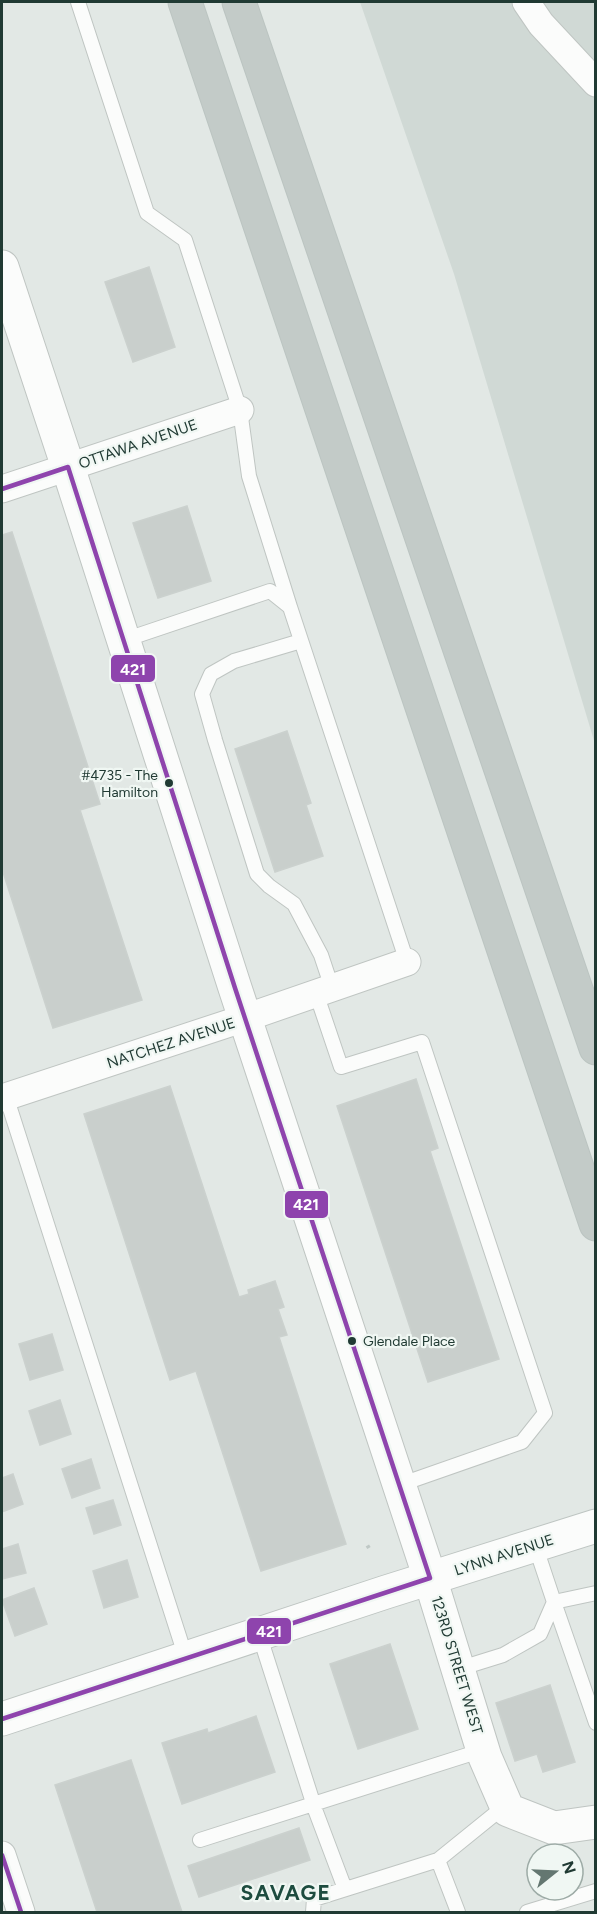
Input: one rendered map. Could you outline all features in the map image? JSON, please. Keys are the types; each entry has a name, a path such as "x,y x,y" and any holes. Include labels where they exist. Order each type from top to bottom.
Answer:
{"highway":[{"path":"185,2 596,1224"},
{"path":"239,2 596,1048"}],"street":[{"path":"525,2 541,24 596,83"},
{"name":"123RD STREET WEST","path":"2,267 245,1018 430,1578 483,1750 506,1805"},
{"name":"OTTAWA AVENUE","path":"2,489 240,410"},
{"name":"NATCHEZ AVENUE","path":"4,1097 408,962"},
{"name":"LYNN AVENUE","path":"2,1719 430,1578 596,1526"},
{"path":"506,1805 508,1810 554,1828 596,1822"},
{"path":"2,1855 21,1912"}],"lane":[{"path":"78,2 147,213 185,240 240,410 249,476 408,962"},
{"path":"124,640 270,591 290,607"},
{"path":"302,641 234,661 211,674 202,694 257,874 294,904 321,955 324,991 341,1067 422,1042 545,1413 522,1442 399,1485"},
{"path":"4,1097 186,1658"},
{"path":"535,1545 596,1723"},
{"path":"554,1602 596,1593"},
{"path":"458,1669 502,1654 540,1634 554,1602"},
{"path":"259,1634 314,1805 345,1889"},
{"path":"200,1840 483,1750"},
{"path":"313,1912 314,1899 438,1860 506,1805"},
{"path":"438,1860 458,1912"},
{"path":"527,1912 596,1891"}],"shaded area":[{"path":"360,2 595,2 595,744 454,274"}],"building":[{"path":"149,267 175,347 133,362 105,282"},
{"path":"187,506 211,581 158,598 133,523"},
{"path":"12,532 100,804 80,810 142,1000 53,1028 2,869 2,535"},
{"path":"287,731 311,803 306,805 323,856 275,872 235,749"},
{"path":"416,1079 438,1148 430,1151 499,1359 428,1382 337,1106"},
{"path":"170,1086 239,1297 249,1294 248,1290 275,1281 284,1307 278,1309 287,1335 279,1337 346,1544 261,1571 196,1371 170,1380 84,1114"},
{"path":"52,1334 63,1370 30,1380 19,1344"},
{"path":"60,1400 71,1434 40,1445 29,1411"},
{"path":"91,1459 100,1488 72,1498 62,1469"},
{"path":"13,1474 23,1504 2,1512 2,1478"},
{"path":"113,1500 121,1525 94,1534 86,1508"},
{"path":"18,1544 26,1573 2,1579 2,1549"},
{"path":"127,1560 138,1597 104,1608 93,1571"},
{"path":"34,1588 47,1624 15,1636 2,1600"},
{"path":"390,1644 418,1729 358,1749 330,1664"},
{"path":"550,1685 575,1762 543,1772 537,1754 515,1761 496,1703"},
{"path":"256,1716 275,1772 182,1804 162,1743 207,1729 208,1733"},
{"path":"131,1760 182,1912 97,1912 55,1785"},
{"path":"299,1828 310,1860 199,1897 188,1866"}],"transit line":[{"name":"421","path":"2,489 68,467 235,988 430,1578 2,1719"},
{"name":"421","path":"2,1855 21,1912"}],"place":[{"name":"#4735 - The Hamilton","path":"169,783"},
{"name":"Glendale Place","path":"352,1341"}],"district":[{"name":"SAVAGE","path":"286,1892"}]}
